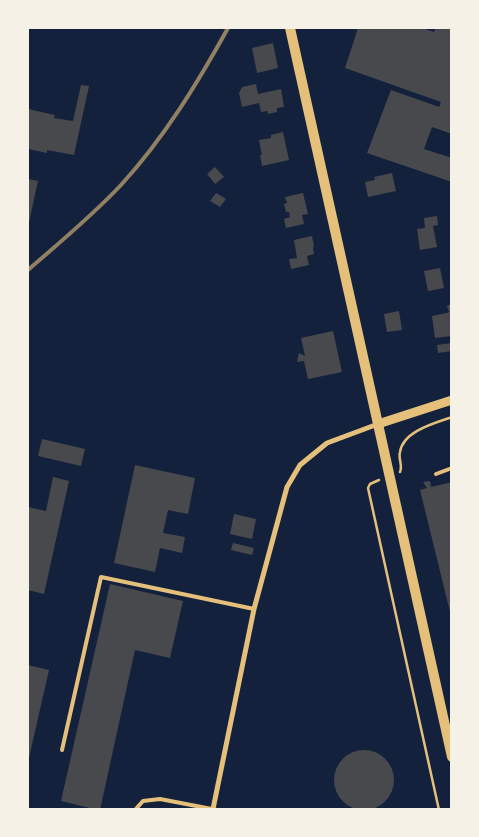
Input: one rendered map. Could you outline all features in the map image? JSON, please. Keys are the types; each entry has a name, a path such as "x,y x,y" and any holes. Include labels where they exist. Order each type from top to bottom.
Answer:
{"main road":[{"path":"290,28 452,757"}],"street":[{"path":"213,809 254,609 287,487 300,465 327,443 452,400"}],"lane":[{"path":"436,474 452,468"},
{"path":"62,750 101,577 254,609"},
{"path":"135,810 143,801 160,799 217,810"}],"building":[{"path":"358,28 422,28 434,32 436,28 452,28 452,134 432,127 424,149 452,158 452,182 367,153 391,90 439,107 441,102 345,68"},
{"path":"273,43 278,68 257,73 252,48"},
{"path":"256,84 258,94 281,89 284,107 277,108 277,112 268,114 268,111 261,112 259,103 242,107 239,93 242,87"},
{"path":"81,85 89,86 74,155 47,150 47,153 28,149 28,109 55,115 54,118 73,121"},
{"path":"283,132 289,160 262,166 259,140 271,138 271,135"},
{"path":"215,167 224,177 215,184 207,174"},
{"path":"392,173 396,191 368,197 365,182 375,180 374,177"},
{"path":"28,179 38,181 28,227"},
{"path":"216,193 226,199 220,207 210,201"},
{"path":"303,193 308,214 302,215 304,224 286,228 284,219 290,217 289,212 286,212 284,204 287,203 285,197"},
{"path":"437,216 438,225 433,226 437,247 420,250 417,229 425,228 424,218"},
{"path":"312,236 314,254 307,256 309,265 291,269 289,259 297,258 294,240"},
{"path":"440,268 444,288 428,291 424,271"},
{"path":"452,303 451,336 435,338 432,316 449,312 447,306"},
{"path":"399,311 402,330 387,332 384,314"},
{"path":"333,331 342,372 308,379 304,361 297,362 299,353 305,356 301,338"},
{"path":"452,343 452,351 438,353 437,345"},
{"path":"42,439 85,449 81,466 38,456"},
{"path":"135,465 195,478 188,514 168,510 163,533 185,537 182,553 160,548 155,572 114,563"},
{"path":"53,477 69,481 44,594 28,590 28,507 46,511"},
{"path":"430,481 431,487 452,482 452,620 420,490 427,488 423,482"},
{"path":"234,514 256,519 252,539 230,534"},
{"path":"233,543 254,548 252,555 231,550"},
{"path":"110,584 183,601 170,658 135,650 100,810 98,810 61,801"},
{"path":"28,665 49,670 28,762"},
{"path":"358,750 370,750 381,755 389,763 394,774 392,792 381,805 370,810 358,810 347,805 339,797 334,786 334,774 339,763 347,755"}],"railway":[{"path":"28,270 99,208 152,149 179,110 228,28"}]}
